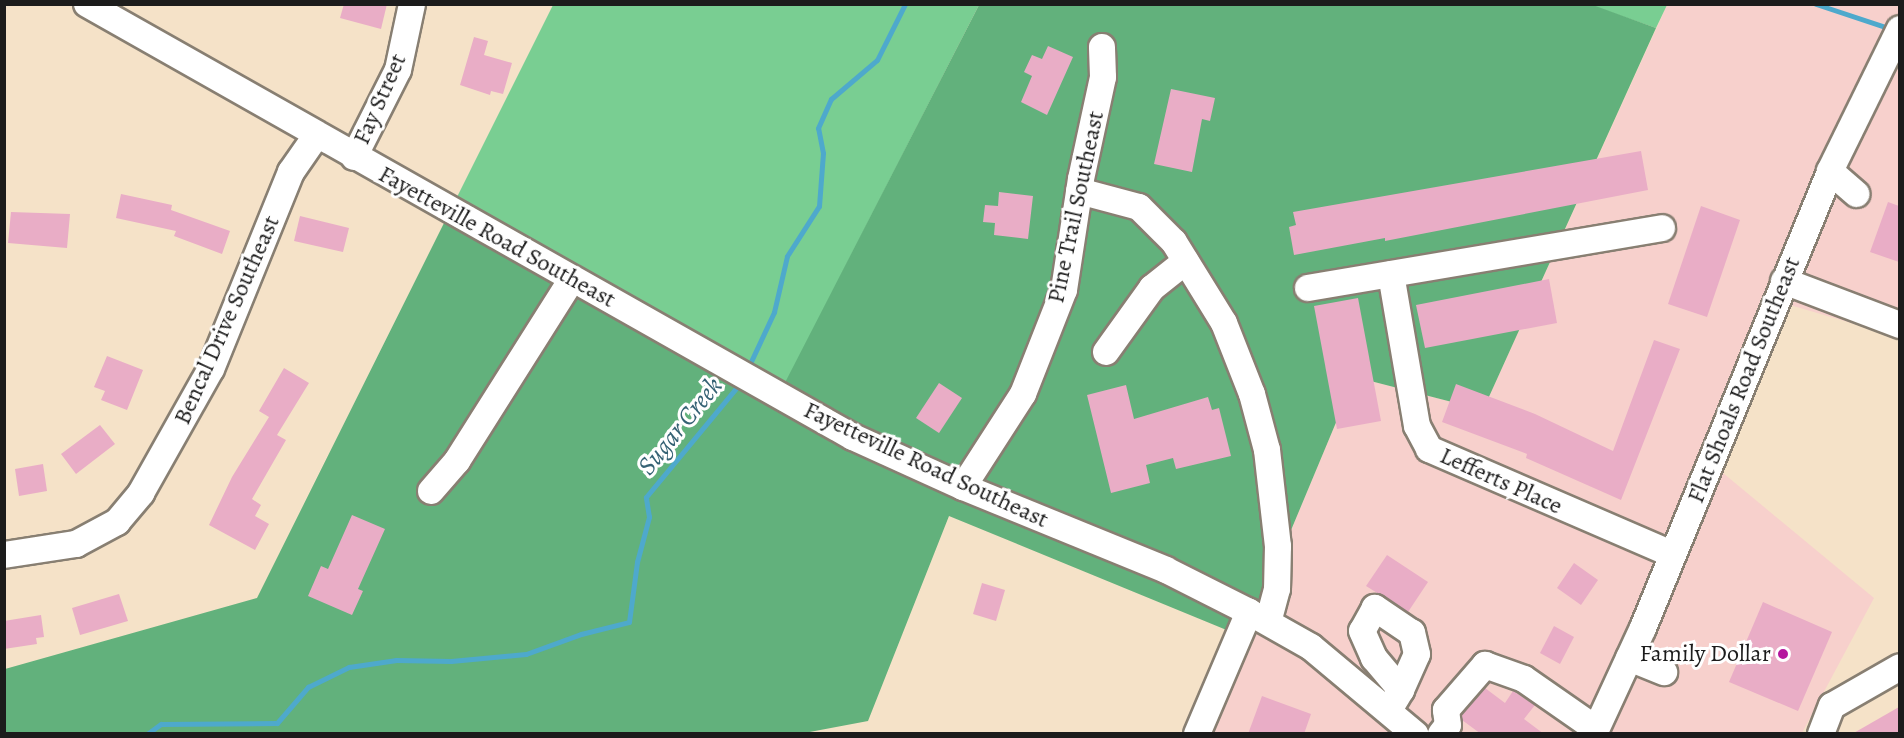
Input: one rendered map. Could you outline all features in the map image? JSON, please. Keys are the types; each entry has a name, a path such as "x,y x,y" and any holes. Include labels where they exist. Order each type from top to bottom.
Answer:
{"street":[{"name":"Fayetteville Road Southeast","path":"87,4 316,136 853,437 963,487 1167,570 1258,617 1311,647 1395,700 1415,734"},
{"name":"Fay Street","path":"354,157 398,70 412,4"},
{"name":"Flat Shoals Road Southeast","path":"1595,731 1629,658 1830,171 1899,29"},
{"name":"Pine Trail Southeast","path":"963,487 1023,394 1064,290 1079,191 1103,77 1102,48"},
{"name":"Bencal Drive Southeast","path":"4,555 76,544 117,522 141,493 211,369 291,172 316,136"},
{"path":"1830,171 1856,194"},
{"path":"1079,191 1139,207 1174,242 1224,322 1252,394 1267,450 1278,546 1277,589 1258,617 1197,734"},
{"path":"1308,288 1662,228"},
{"path":"1106,352 1152,288 1186,261"},
{"name":"Lefferts Place","path":"1391,274 1417,426 1429,449 1672,554"},
{"path":"431,491 457,461 572,279"},
{"path":"1784,281 1899,325"},
{"path":"1629,658 1664,672"},
{"path":"1449,731 1446,710 1485,665 1524,679 1595,731"},
{"path":"1821,734 1832,706 1899,667"}],"shaded area":[{"path":"1667,5 1899,5 1899,337 1773,300 1717,468 1874,598 1802,733 1206,734 1355,377 1483,410"}],"green space":[{"path":"1590,4 1656,28 1483,410 1355,377 1246,638 949,516 868,721 799,734 5,734 5,669 257,598 450,211 773,406 979,5"},
{"path":"553,5 979,5 774,406 450,211"},
{"path":"1590,5 1667,5 1656,28"}],"building":[{"path":"344,4 387,4 381,29 340,18"},
{"path":"474,37 488,41 484,55 512,63 503,94 491,91 490,95 460,85"},
{"path":"1048,46 1073,57 1047,115 1021,102 1032,76 1024,72 1032,55 1042,59"},
{"path":"1171,89 1215,98 1210,121 1202,119 1192,172 1154,164"},
{"path":"1641,151 1648,190 1385,241 1385,238 1294,255 1289,227 1296,225 1293,212"},
{"path":"999,192 1033,196 1028,239 994,235 995,223 983,222 985,205 998,206"},
{"path":"121,194 172,205 171,210 230,231 222,254 174,236 176,231 116,218"},
{"path":"1888,202 1899,206 1899,262 1870,252"},
{"path":"1701,206 1740,220 1707,317 1668,304"},
{"path":"11,212 70,214 67,248 8,243"},
{"path":"300,216 349,228 343,252 294,241"},
{"path":"1549,279 1557,323 1425,348 1416,305"},
{"path":"1358,298 1381,421 1337,429 1314,306"},
{"path":"1654,340 1680,349 1621,500 1526,458 1527,454 1442,422 1456,384 1535,414 1613,451"},
{"path":"107,356 143,370 127,410 101,400 105,391 94,387"},
{"path":"284,368 309,383 277,435 286,440 252,499 261,505 255,516 269,524 255,550 209,525 232,477 269,417 259,411"},
{"path":"939,383 962,398 939,433 916,418"},
{"path":"1126,385 1134,419 1208,397 1212,410 1219,408 1231,456 1176,469 1173,458 1146,465 1150,483 1111,493 1087,395"},
{"path":"100,425 115,444 76,474 61,454"},
{"path":"43,464 47,491 19,496 15,469"},
{"path":"352,515 385,529 358,589 363,591 352,615 308,596 321,566 328,569"},
{"path":"1387,555 1428,582 1408,612 1366,586"},
{"path":"1574,563 1598,580 1581,605 1557,588"},
{"path":"982,583 1005,590 996,621 973,614"},
{"path":"119,594 128,621 80,635 72,608"},
{"path":"1763,602 1832,632 1798,711 1729,682"},
{"path":"41,615 44,637 36,638 37,644 4,649 4,621"},
{"path":"1554,626 1574,637 1560,664 1540,653"},
{"path":"1485,688 1505,703 1513,691 1535,705 1524,719 1544,734 1481,734 1462,720 1462,715"},
{"path":"1262,696 1311,714 1304,734 1248,734"},
{"path":"1899,707 1899,734 1852,734"}],"waterway":[{"name":"Sugar Creek","path":"747,370 774,312 787,256 819,206 823,153 818,128 831,99 877,60 905,4"},
{"name":"Sugar Creek","path":"1816,4 1891,29"},
{"name":"Sugar Creek","path":"147,734 161,724 277,723 308,687 349,667 396,660 451,661 526,654 581,634 629,622 637,562 649,517 646,497 742,381"}],"place":[{"name":"Family Dollar","path":"1783,654"}]}
